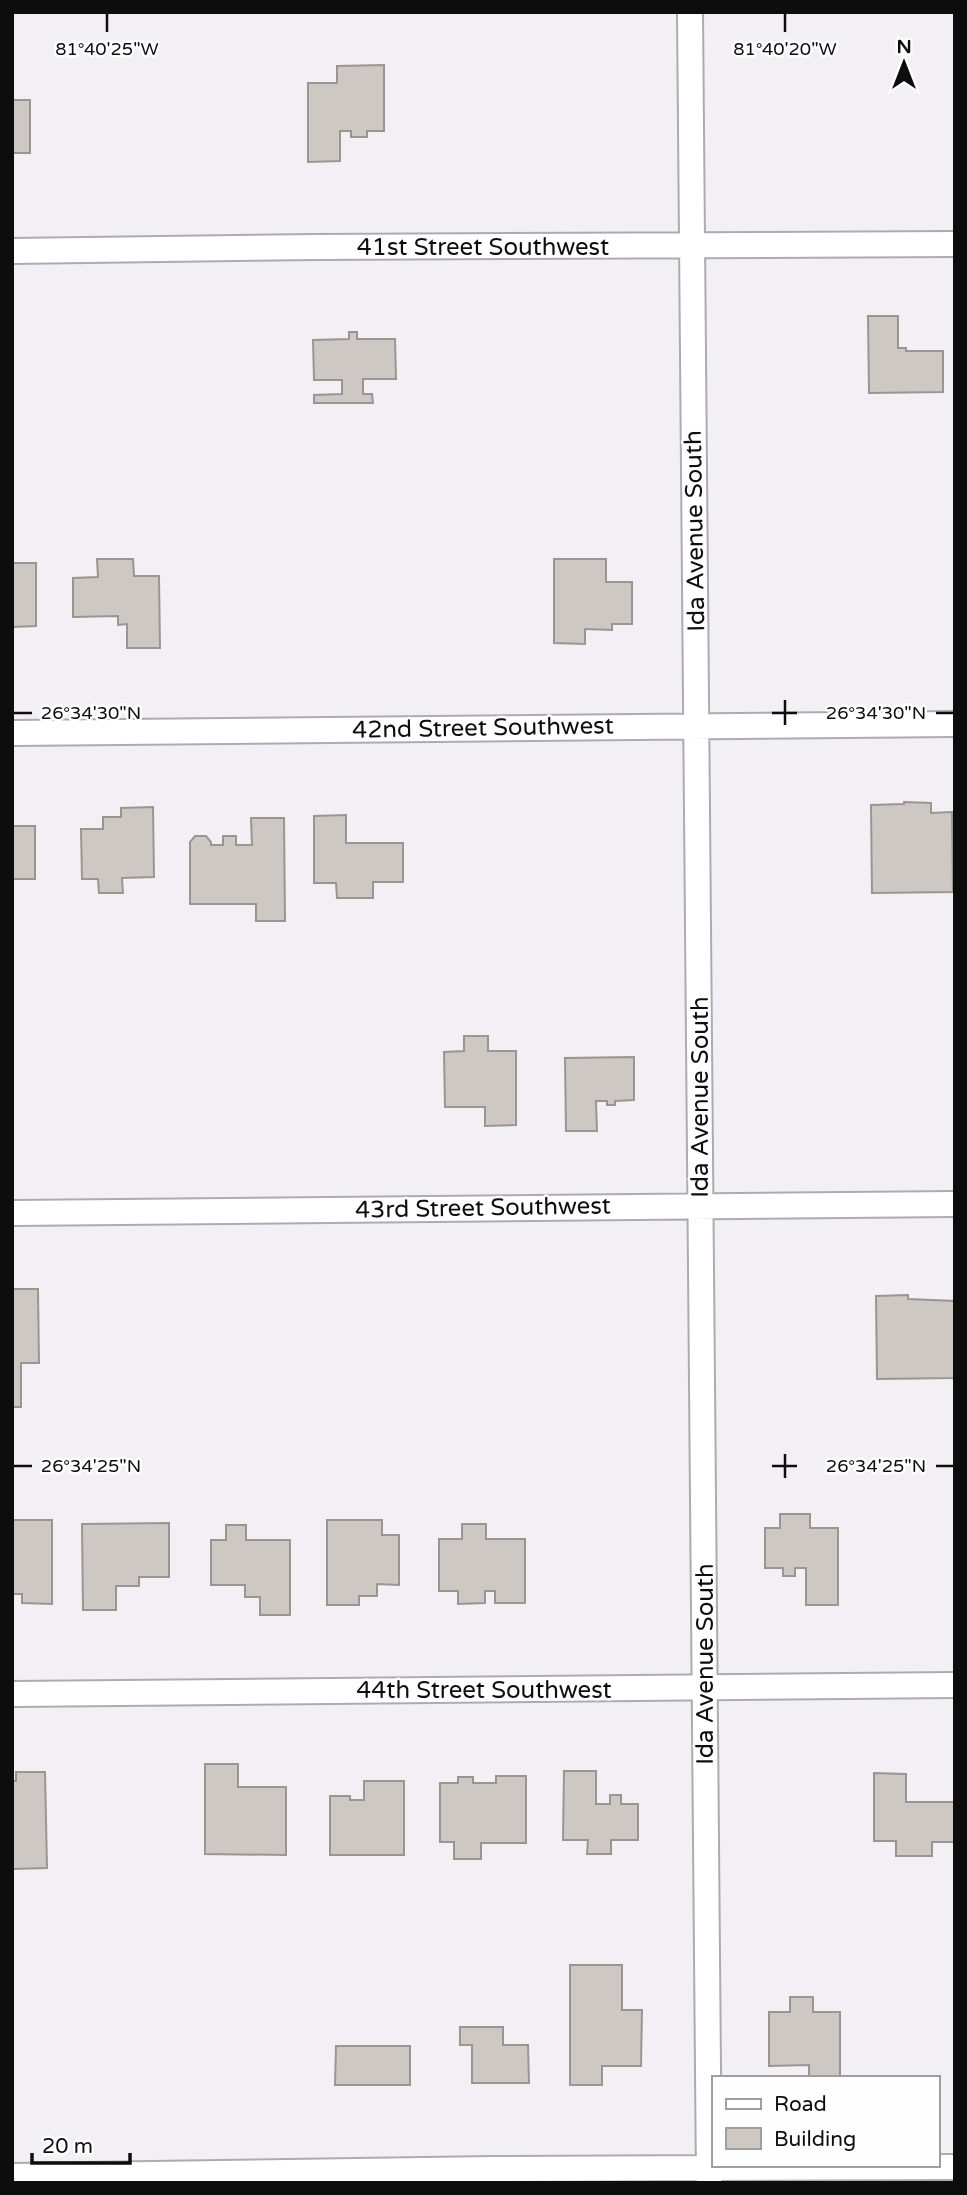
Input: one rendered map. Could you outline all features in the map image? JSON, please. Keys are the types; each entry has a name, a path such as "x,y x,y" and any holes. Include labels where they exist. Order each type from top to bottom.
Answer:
{"street":[{"name":"Ida Avenue South","path":"690,12 709,2176"},
{"name":"41st Street Southwest","path":"12,251 955,244"},
{"name":"42nd Street Southwest","path":"12,733 955,724"},
{"name":"43rd Street Southwest","path":"12,1213 955,1204"},
{"name":"44th Street Southwest","path":"12,1694 955,1685"},
{"path":"12,2176 709,2176 955,2167"}],"building":[{"path":"384,65 384,131 367,131 367,137 351,137 351,131 340,131 340,161 308,162 308,83 337,83 337,66"},
{"path":"12,100 30,100 30,153 12,153"},
{"path":"868,316 898,316 898,348 906,348 906,351 943,351 943,392 869,393"},
{"path":"349,332 357,332 357,339 395,339 396,379 363,379 363,394 372,394 373,403 314,403 314,395 342,394 342,380 314,380 313,340 349,339"},
{"path":"97,559 133,559 134,576 159,576 160,648 127,648 127,624 118,625 118,616 73,617 73,578 98,577"},
{"path":"554,559 606,559 606,582 632,582 632,624 612,624 612,630 585,629 585,644 554,643"},
{"path":"12,563 36,563 36,626 12,627"},
{"path":"931,803 931,813 952,812 953,892 872,893 871,805"},
{"path":"153,807 154,877 122,878 123,893 99,893 98,879 82,879 81,829 103,829 103,817 121,817 121,808"},
{"path":"346,815 346,843 403,843 403,882 373,882 373,898 337,898 336,883 314,883 314,816"},
{"path":"251,818 284,818 285,921 256,921 256,904 190,904 190,842 195,836 206,836 211,845 223,845 223,836 236,836 236,845 252,845"},
{"path":"12,826 35,826 35,879 12,879"},
{"path":"464,1036 488,1036 488,1051 516,1051 516,1125 485,1126 485,1107 445,1107 444,1052 464,1051"},
{"path":"634,1057 634,1100 615,1101 615,1105 607,1105 607,1101 596,1101 597,1131 566,1131 565,1058"},
{"path":"12,1289 38,1289 39,1363 21,1363 21,1407 12,1407"},
{"path":"908,1295 908,1299 955,1301 955,1378 877,1379 876,1296"},
{"path":"780,1514 810,1514 810,1528 838,1528 838,1605 806,1605 806,1568 795,1568 795,1576 783,1576 783,1568 765,1568 765,1528 780,1528"},
{"path":"12,1520 52,1520 52,1604 22,1603 22,1594 12,1594"},
{"path":"327,1520 382,1520 382,1535 399,1535 399,1585 377,1584 377,1596 359,1596 359,1605 327,1605"},
{"path":"169,1523 169,1577 139,1577 139,1586 116,1586 116,1610 83,1610 82,1524"},
{"path":"462,1524 486,1524 486,1539 525,1539 525,1603 495,1603 495,1591 485,1591 485,1603 458,1604 458,1591 439,1591 439,1539 462,1539"},
{"path":"226,1525 246,1525 246,1540 290,1540 290,1615 260,1615 260,1597 245,1597 245,1585 211,1585 211,1540 226,1540"},
{"path":"205,1764 238,1764 238,1787 286,1787 286,1855 205,1854"},
{"path":"564,1771 596,1771 596,1804 610,1804 610,1795 621,1795 621,1804 638,1804 638,1840 611,1840 611,1854 587,1854 588,1840 563,1840"},
{"path":"16,1772 45,1772 47,1868 12,1869 12,1781 16,1781"},
{"path":"874,1773 906,1774 906,1802 955,1802 955,1842 932,1842 932,1856 896,1856 896,1841 874,1841"},
{"path":"496,1776 526,1776 526,1843 481,1843 481,1859 454,1859 454,1842 440,1842 440,1783 458,1783 458,1777 473,1777 473,1783 496,1783"},
{"path":"364,1781 404,1781 404,1855 330,1855 330,1796 350,1796 350,1800 364,1800"},
{"path":"570,1965 622,1965 622,2010 642,2010 641,2066 602,2066 602,2085 570,2085"},
{"path":"790,1997 813,1997 813,2012 840,2012 840,2076 809,2076 809,2065 769,2066 769,2012 790,2012"},
{"path":"460,2027 503,2027 503,2045 528,2045 529,2083 472,2083 472,2045 460,2045"},
{"path":"336,2046 410,2046 410,2085 335,2085"}]}
